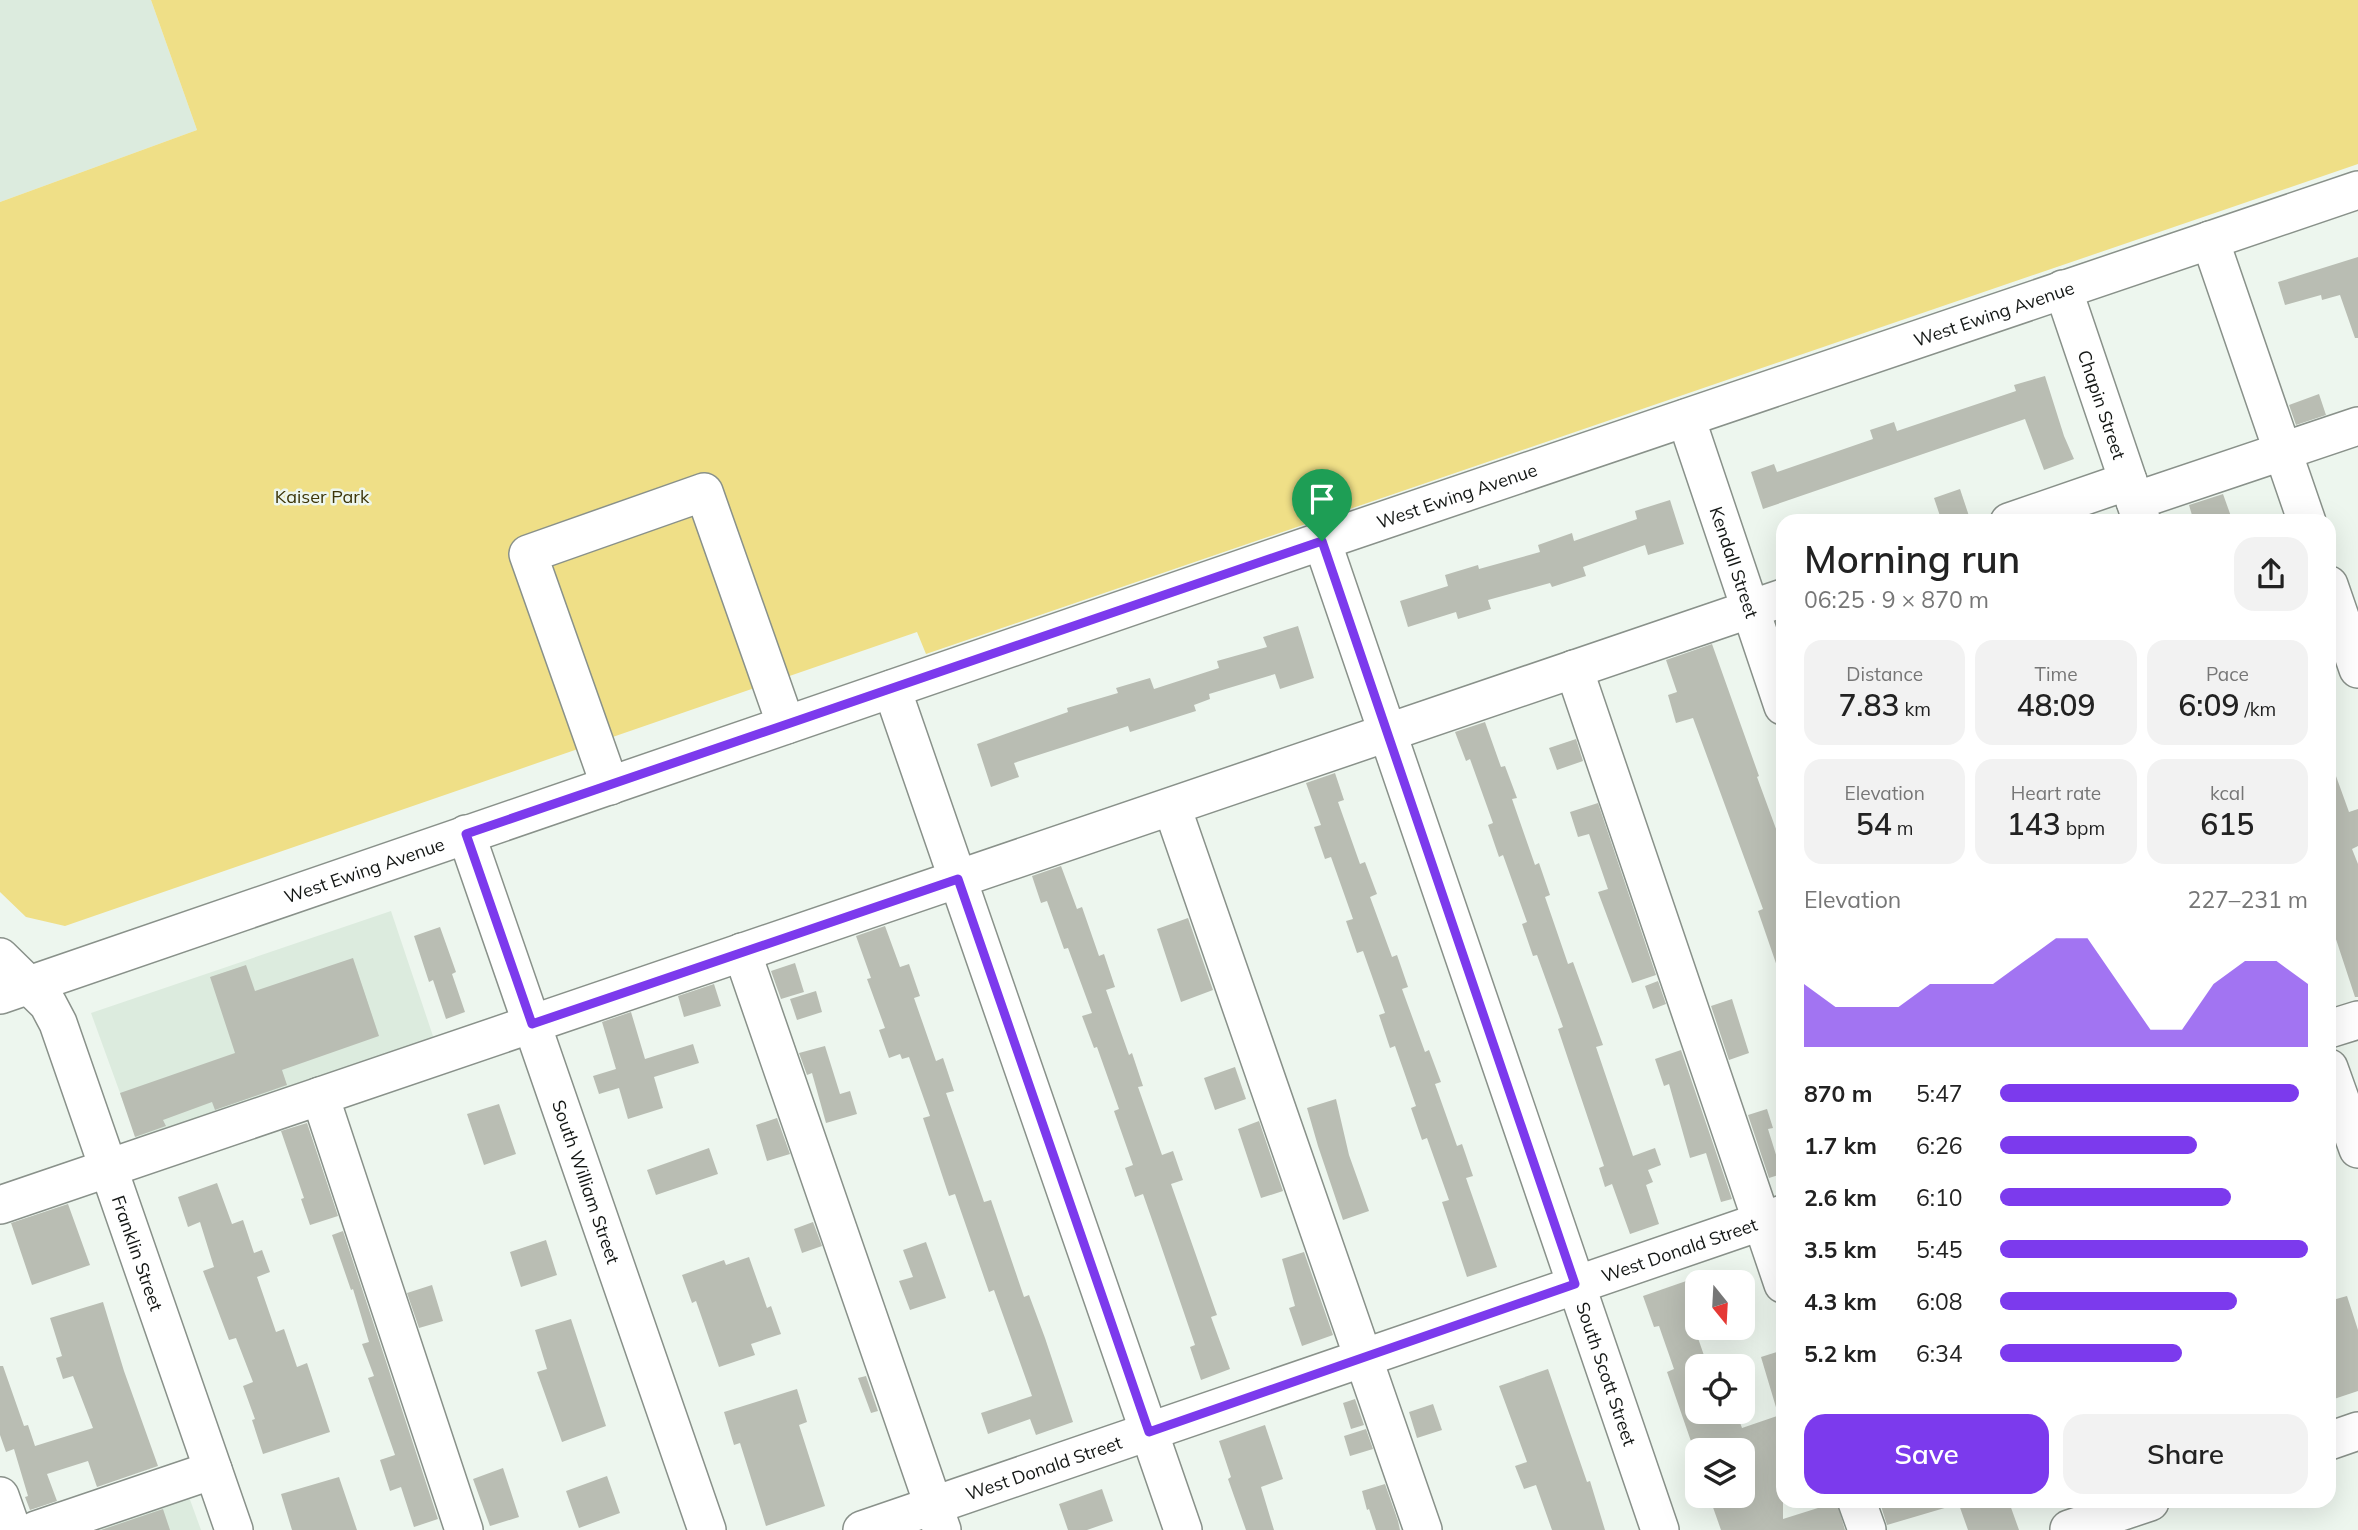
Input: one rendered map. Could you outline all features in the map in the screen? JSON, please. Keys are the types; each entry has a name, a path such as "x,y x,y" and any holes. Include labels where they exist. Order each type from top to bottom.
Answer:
{"street":[{"name":"West Ewing Avenue","path":"14,990 1322,541 2358,190"},
{"path":"2210,240 2304,514"},
{"name":"Chapin Street","path":"2063,289 2135,501"},
{"name":"Kendall Street","path":"1686,418 1767,604 1776,661"},
{"path":"2057,514 2135,501 2358,426"},
{"path":"610,786 528,554 704,492 786,725"},
{"name":"South Scott Street","path":"1322,541 1660,1530"},
{"path":"0,1205 1767,604"},
{"path":"2336,605 2358,668"},
{"path":"1574,669 1773,1218 1776,1238"},
{"path":"892,689 1182,1530"},
{"path":"1172,807 1423,1530"},
{"name":"South William Street","path":"466,834 707,1530"},
{"path":"742,952 938,1518"},
{"name":"Franklin Street","path":"0,957 14,990 48,1004 58,1023 234,1530"},
{"path":"2336,1027 2358,1020"},
{"path":"2336,1088 2358,1149"},
{"path":"320,1096 464,1530"},
{"name":"West Donald Street","path":"862,1530 938,1518 1149,1432 1773,1218"},
{"path":"2336,1439 2358,1431"},
{"path":"36,1530 213,1470"},
{"path":"0,1496 12,1530"},
{"path":"1859,1508 1867,1530"},
{"path":"2066,1520 2122,1508"}],"shaded area":[{"path":"0,0 151,0 197,130 0,202"},
{"path":"391,911 436,1045 140,1148 91,1013"},
{"path":"185,1486 201,1530 57,1530"}],"green space":[{"name":"Kaiser Park","path":"151,0 2358,0 2358,164 926,654 917,632 65,926 26,917 0,892 0,202 197,130"}],"building":[{"path":"2358,257 2358,338 2355,338 2340,295 2322,300 2321,295 2285,305 2278,282"},
{"path":"2045,376 2074,459 2044,470 2025,419 1763,509 1751,472 1774,464 1777,472 1873,439 1870,430 1894,422 1897,431 2016,391 2014,385"},
{"path":"2319,394 2326,415 2296,425 2289,405"},
{"path":"1960,489 1968,514 1939,514 1934,498"},
{"path":"2223,494 2230,514 2192,514 2189,505"},
{"path":"1670,500 1684,544 1648,555 1645,545 1583,567 1586,576 1552,587 1550,583 1488,600 1491,609 1458,619 1456,612 1408,627 1400,601 1448,586 1445,575 1478,565 1479,569 1540,552 1538,545 1572,533 1574,541 1637,519 1635,511"},
{"path":"1298,626 1314,678 1280,689 1275,674 1209,694 1210,699 1194,705 1196,711 1130,732 1128,726 1014,763 1019,777 991,787 977,744 1068,712 1067,708 1118,693 1116,688 1150,678 1154,689 1219,668 1217,661 1267,647 1263,637"},
{"path":"1712,644 1776,829 1776,963 1758,911 1763,909 1693,718 1676,723 1668,695 1677,692 1666,660"},
{"path":"1485,722 1501,767 1505,766 1517,798 1512,799 1535,865 1539,863 1550,895 1545,897 1568,964 1573,962 1603,1045 1596,1047 1633,1156 1655,1148 1661,1165 1648,1170 1653,1182 1646,1185 1659,1224 1630,1234 1612,1184 1605,1187 1599,1168 1604,1166 1558,1029 1563,1027 1537,955 1533,956 1522,924 1527,922 1503,855 1499,857 1488,825 1493,823 1470,759 1466,761 1455,732"},
{"path":"1576,739 1583,761 1557,770 1549,748"},
{"path":"1335,773 1344,800 1338,802 1360,864 1365,862 1377,894 1370,897 1392,957 1397,955 1408,987 1402,989 1425,1052 1429,1050 1441,1082 1435,1084 1457,1146 1462,1144 1473,1176 1466,1178 1497,1267 1467,1277 1442,1202 1449,1200 1427,1138 1422,1140 1411,1108 1416,1106 1395,1046 1390,1048 1379,1015 1385,1013 1363,951 1357,953 1346,921 1353,919 1331,857 1325,859 1314,827 1321,825 1306,783"},
{"path":"2336,776 2349,812 2358,809 2358,846 2352,849 2358,864 2358,997 2355,997 2336,939"},
{"path":"1598,803 1656,975 1632,983 1598,892 1608,889 1589,834 1578,837 1570,812"},
{"path":"1061,866 1077,909 1082,907 1099,956 1104,954 1115,987 1106,990 1129,1055 1132,1053 1143,1086 1138,1087 1162,1155 1173,1151 1183,1180 1171,1184 1217,1315 1211,1317 1230,1369 1201,1380 1190,1347 1195,1345 1143,1194 1135,1197 1125,1168 1133,1165 1114,1111 1119,1109 1097,1047 1094,1048 1082,1016 1092,1013 1068,948 1064,949 1047,901 1041,903 1032,876"},
{"path":"1188,918 1213,990 1181,1002 1157,929"},
{"path":"885,926 900,967 909,964 920,996 914,998 936,1061 943,1058 954,1091 946,1093 984,1202 991,1200 1024,1297 1029,1295 1045,1338 1073,1422 1036,1435 1030,1419 988,1434 981,1413 1032,1396 994,1290 989,1292 955,1194 949,1196 923,1118 930,1116 909,1057 902,1059 900,1054 889,1058 879,1030 885,1028 867,979 871,978 856,936"},
{"path":"440,927 456,972 452,974 465,1012 446,1019 433,980 429,982 414,936"},
{"path":"353,958 379,1036 282,1070 287,1085 215,1110 212,1102 163,1120 166,1126 135,1137 120,1093 235,1053 210,977 246,965 255,991"},
{"path":"795,963 804,992 781,999 771,971"},
{"path":"1658,981 1666,1004 1653,1009 1645,986"},
{"path":"714,984 721,1006 684,1017 678,996"},
{"path":"816,991 822,1012 797,1020 790,999"},
{"path":"1732,999 1749,1053 1729,1060 1711,1006"},
{"path":"631,1012 645,1059 693,1044 699,1063 654,1077 663,1108 628,1119 619,1088 599,1094 593,1076 616,1069 602,1022"},
{"path":"825,1046 840,1094 850,1091 857,1114 826,1123 812,1073 807,1075 799,1053"},
{"path":"1681,1050 1732,1199 1721,1202 1706,1153 1690,1158 1669,1084 1664,1086 1655,1059"},
{"path":"1235,1067 1246,1099 1215,1110 1204,1078"},
{"path":"1336,1099 1349,1155 1369,1211 1343,1220 1307,1108"},
{"path":"499,1104 516,1154 484,1165 467,1114"},
{"path":"1767,1109 1773,1128 1768,1129 1776,1155 1776,1176 1769,1178 1748,1115"},
{"path":"777,1118 790,1154 767,1161 756,1125"},
{"path":"1259,1121 1283,1191 1261,1198 1238,1129"},
{"path":"307,1123 338,1216 310,1225 301,1199 304,1198 281,1131"},
{"path":"709,1148 718,1174 656,1195 647,1170"},
{"path":"217,1183 232,1224 243,1220 254,1253 262,1250 270,1272 257,1277 276,1332 284,1329 297,1367 307,1363 330,1432 263,1454 252,1420 255,1419 243,1386 253,1382 236,1338 229,1340 203,1271 214,1267 200,1222 188,1227 178,1197"},
{"path":"68,1204 90,1265 32,1285 11,1223"},
{"path":"813,1222 822,1246 802,1253 794,1229"},
{"path":"343,1231 438,1519 414,1527 401,1487 390,1491 380,1460 395,1455 368,1378 374,1376 362,1344 369,1342 353,1289 351,1290 332,1235"},
{"path":"546,1240 557,1275 521,1287 510,1252"},
{"path":"926,1242 946,1298 910,1310 899,1281 913,1277 903,1250"},
{"path":"1304,1252 1333,1335 1302,1346 1289,1308 1295,1306 1282,1259"},
{"path":"749,1257 767,1308 771,1306 781,1334 751,1344 755,1355 719,1367 696,1301 692,1303 682,1275 724,1260 726,1265"},
{"path":"1685,1281 1685,1340 1699,1340 1704,1354 1685,1354 1685,1424 1667,1372 1674,1369 1659,1326 1654,1327 1643,1296"},
{"path":"432,1285 443,1321 419,1328 407,1293"},
{"path":"2347,1296 2358,1330 2358,1391 2336,1398 2336,1299"},
{"path":"103,1302 158,1466 97,1487 88,1461 47,1474 57,1501 30,1510 14,1449 6,1452 0,1435 0,1366 3,1366 24,1426 28,1425 35,1446 93,1428 73,1376 63,1379 56,1358 62,1356 50,1318"},
{"path":"571,1319 606,1426 562,1442 537,1372 547,1369 535,1330"},
{"path":"1776,1352 1776,1407 1761,1357"},
{"path":"1548,1369 1587,1482 1590,1481 1605,1530 1552,1530 1536,1485 1524,1489 1515,1466 1527,1462 1499,1386"},
{"path":"866,1376 878,1411 871,1413 858,1378"},
{"path":"797,1389 807,1422 799,1425 825,1506 766,1526 740,1443 734,1445 724,1412"},
{"path":"1355,1399 1364,1425 1351,1429 1343,1403"},
{"path":"1433,1404 1442,1430 1417,1438 1409,1412"},
{"path":"1776,1416 1776,1508 1783,1508 1783,1519 1818,1508 1839,1508 1845,1530 1721,1530 1713,1508 1755,1508 1755,1438 1690,1438 1685,1424 1740,1424 1742,1428"},
{"path":"1265,1425 1283,1479 1261,1487 1274,1530 1246,1530 1228,1479 1231,1477 1219,1441"},
{"path":"1366,1429 1373,1449 1350,1456 1344,1436"},
{"path":"503,1468 519,1517 490,1526 473,1479"},
{"path":"607,1476 620,1513 579,1528 566,1491"},
{"path":"339,1477 357,1530 292,1530 281,1494"},
{"path":"1385,1484 1400,1530 1376,1530 1369,1509 1367,1510 1362,1491"},
{"path":"1102,1489 1113,1521 1087,1530 1068,1530 1059,1504"},
{"path":"1882,1508 1945,1508 1887,1525"},
{"path":"1960,1508 2011,1508 2019,1530 1968,1530"},
{"path":"163,1509 170,1530 101,1530"}],"route":[{"path":"1322,541 1575,1284 1149,1432 958,879 532,1024 466,834 1322,541"}]}
